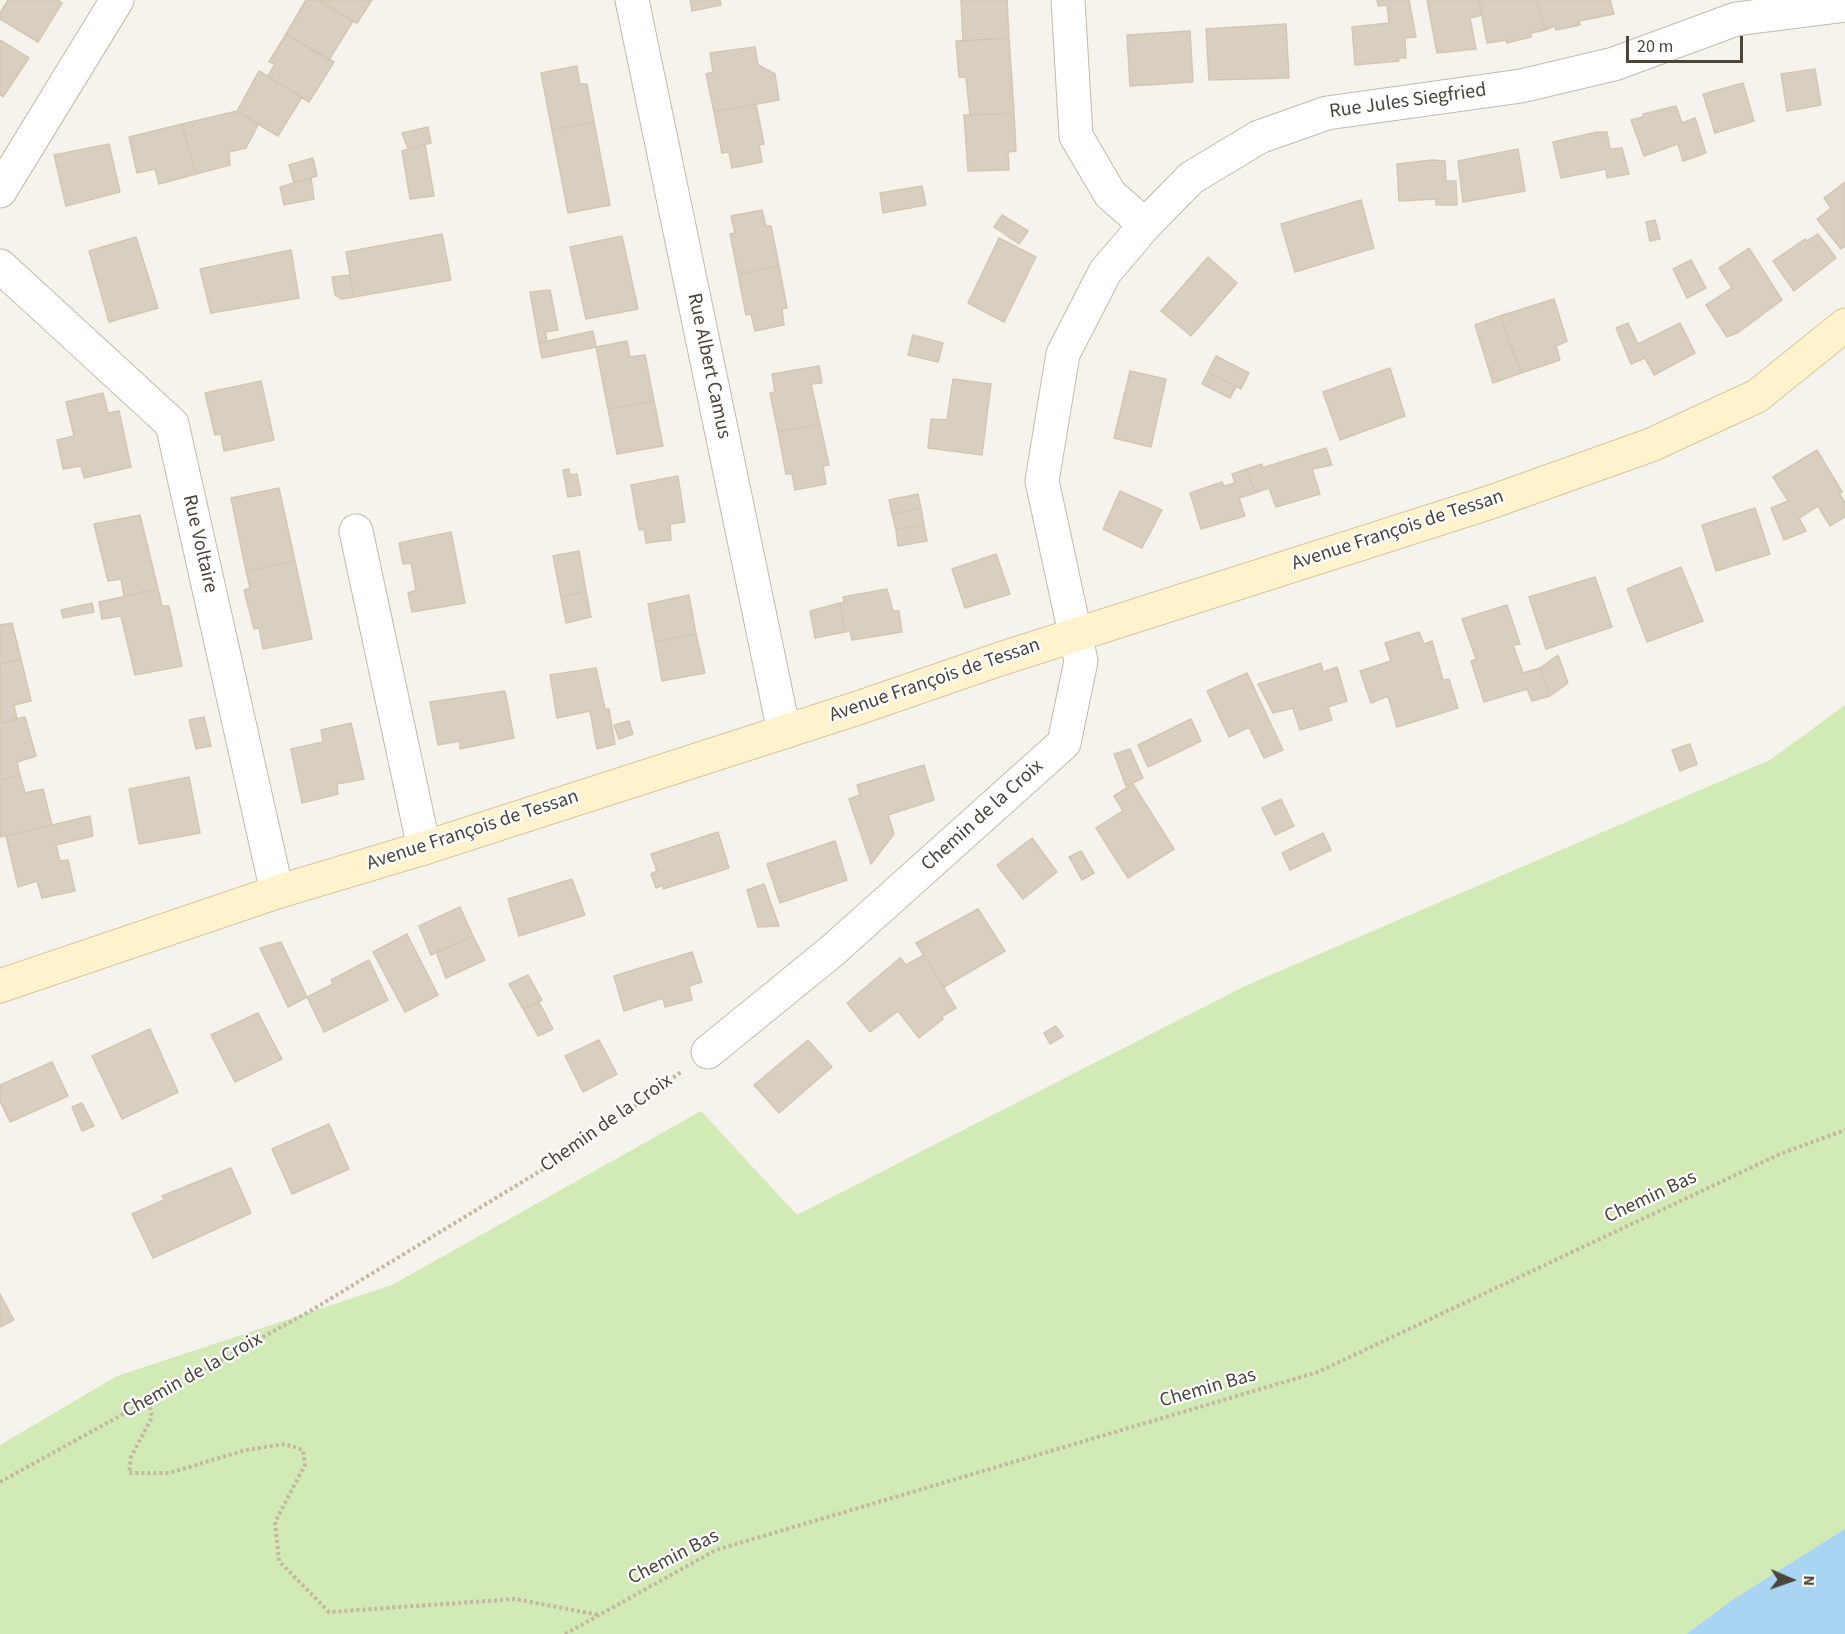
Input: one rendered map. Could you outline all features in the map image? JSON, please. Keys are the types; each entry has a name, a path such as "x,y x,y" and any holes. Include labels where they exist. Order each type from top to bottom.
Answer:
{"street":[{"path":"0,191 117,0"},
{"name":"Rue Albert Camus","path":"632,0 784,732"},
{"path":"1068,0 1076,136 1110,194 1144,225"},
{"name":"Rue Jules Siegfried","path":"1077,634 1042,481 1063,354 1105,272 1144,225 1191,178 1259,137 1327,113 1521,86 1614,64 1736,19 1845,5"},
{"name":"Rue Voltaire","path":"0,266 172,424 277,892"},
{"name":"Avenue François de Tessan","path":"0,986 277,892 424,848 784,732 1077,634 1488,503 1651,445 1757,396 1845,325"},
{"path":"356,531 424,848"},
{"name":"Chemin de la Croix","path":"708,1052 832,951 1064,743 1081,661 1077,634"}],"path":[{"name":"Chemin de la Croix","path":"0,1482 312,1310 573,1150 708,1052"},
{"name":"Chemin Bas","path":"565,1634 716,1550 1318,1372 1780,1154 1845,1130"},
{"path":"149,1401 152,1417 131,1457 129,1473 169,1473 246,1450 285,1444 303,1450 305,1465 275,1521 279,1561 329,1612 515,1599 599,1615"}],"green space":[{"path":"1845,705 1845,1594 1736,1634 0,1634 0,1445 117,1376 392,1285 701,1111 797,1215 1245,986 1770,760"}],"water":[{"path":"1845,1529 1845,1634 1687,1634 1734,1599"}],"building":[{"path":"8,0 58,0 62,3 38,42 0,19 0,13"},
{"path":"306,0 318,0 353,21 329,60 286,34"},
{"path":"318,0 372,0 357,23"},
{"path":"690,0 720,0 721,5 692,11"},
{"path":"961,0 1007,0 1009,38 963,41"},
{"path":"1377,0 1409,0 1416,37 1405,38 1406,58 1398,58 1399,61 1355,65 1352,27 1389,23 1387,5 1378,6"},
{"path":"1427,0 1479,0 1482,15 1470,18 1476,49 1437,53"},
{"path":"1479,0 1537,0 1545,30 1531,33 1531,37 1507,43 1506,40 1487,43"},
{"path":"1537,0 1610,0 1614,14 1579,21 1580,25 1556,30 1555,26 1545,30"},
{"path":"1286,24 1289,78 1209,80 1206,29"},
{"path":"1190,31 1193,82 1130,86 1127,35"},
{"path":"286,34 334,62 309,102 268,76 275,64 269,62"},
{"path":"1009,38 1014,113 970,115 966,77 959,77 956,41"},
{"path":"0,40 29,58 3,97 0,95"},
{"path":"755,47 758,65 775,74 779,100 714,112 706,74 713,72 710,53"},
{"path":"577,66 580,84 587,84 594,122 552,130 541,73"},
{"path":"1815,69 1821,105 1787,111 1781,74"},
{"path":"259,71 302,97 278,136 237,111"},
{"path":"1743,83 1754,121 1715,133 1703,94"},
{"path":"756,104 764,144 759,145 762,162 732,168 729,152 722,153 714,112"},
{"path":"1676,106 1682,123 1695,118 1706,153 1683,161 1678,144 1644,156 1631,120 1643,117 1643,114"},
{"path":"237,111 258,125 246,148 229,152 230,165 196,174 182,124"},
{"path":"1014,113 1016,151 1008,152 1009,170 968,171 964,115"},
{"path":"594,122 610,205 568,213 552,130"},
{"path":"182,124 196,174 159,184 155,169 137,173 129,137"},
{"path":"428,127 431,143 408,149 402,133"},
{"path":"1597,132 1607,132 1610,149 1622,148 1629,174 1607,178 1606,169 1561,178 1553,142"},
{"path":"109,144 120,192 66,206 54,155"},
{"path":"425,144 434,196 410,199 402,151"},
{"path":"1518,149 1525,191 1463,202 1458,161"},
{"path":"313,158 317,176 294,183 289,165"},
{"path":"1432,160 1445,161 1446,181 1456,181 1457,205 1436,205 1436,199 1399,201 1397,164"},
{"path":"311,178 314,199 284,205 280,187"},
{"path":"1845,182 1845,246 1841,249 1817,219 1831,208 1824,198"},
{"path":"922,186 926,205 883,213 880,193"},
{"path":"1361,200 1374,248 1295,272 1281,224"},
{"path":"762,210 766,226 771,226 779,266 738,274 730,234 735,233 731,216"},
{"path":"1002,215 1028,231 1019,244 994,227"},
{"path":"1655,220 1660,239 1650,241 1646,222"},
{"path":"442,234 451,280 354,297 346,252"},
{"path":"1818,234 1836,258 1794,291 1773,261 1805,239 1807,241"},
{"path":"622,236 638,309 586,319 570,247"},
{"path":"136,237 158,308 109,322 89,251"},
{"path":"999,238 1036,257 1004,322 968,303"},
{"path":"1749,248 1782,300 1739,332 1727,337 1706,305 1732,288 1719,268"},
{"path":"291,250 299,298 211,313 200,269"},
{"path":"1208,257 1237,283 1191,336 1161,311"},
{"path":"1691,260 1706,288 1687,298 1673,269"},
{"path":"779,266 787,308 782,309 784,325 755,331 751,314 746,315 738,274"},
{"path":"350,275 354,297 341,299 335,295 332,277"},
{"path":"550,290 558,330 545,332 547,341 539,343 530,292"},
{"path":"1554,299 1567,341 1556,346 1560,360 1521,373 1500,316"},
{"path":"1500,316 1521,373 1493,383 1475,325"},
{"path":"1628,323 1638,344 1680,323 1695,353 1654,375 1645,358 1631,364 1616,328"},
{"path":"593,331 596,347 542,358 539,343"},
{"path":"913,335 943,343 938,362 908,355"},
{"path":"627,341 630,357 645,355 654,401 608,409 596,347"},
{"path":"1216,356 1249,373 1241,389 1208,372"},
{"path":"819,366 822,383 811,384 820,424 778,432 770,393 775,392 772,374"},
{"path":"1390,368 1405,416 1340,440 1323,392"},
{"path":"1130,371 1166,379 1151,447 1114,438"},
{"path":"1208,372 1236,387 1230,398 1202,384"},
{"path":"953,379 991,384 982,455 928,448 931,419 947,420"},
{"path":"261,381 274,440 224,451 221,434 215,435 205,393"},
{"path":"103,393 108,413 119,411 131,467 84,478 81,466 63,469 57,440 74,436 66,402"},
{"path":"654,401 663,446 617,454 608,409"},
{"path":"820,424 829,465 823,466 826,484 795,490 792,474 786,474 778,432"},
{"path":"1326,448 1332,465 1312,469 1320,494 1276,507 1269,488 1255,493 1247,469 1262,464 1262,468"},
{"path":"1817,450 1842,492 1839,493 1845,503 1845,517 1830,526 1818,506 1799,518 1806,531 1784,540 1771,508 1788,501 1773,477"},
{"path":"569,469 570,475 577,474 581,495 568,497 563,470"},
{"path":"1247,469 1255,493 1239,498 1245,516 1201,529 1190,493 1222,482 1224,486 1235,483 1232,474"},
{"path":"678,476 685,522 670,524 671,540 646,543 644,529 639,530 631,485"},
{"path":"279,488 295,561 246,571 231,498"},
{"path":"1120,491 1162,510 1142,548 1103,529"},
{"path":"918,494 921,508 892,514 889,500"},
{"path":"921,508 924,525 896,530 892,514"},
{"path":"1755,508 1770,554 1716,571 1702,525"},
{"path":"140,515 158,589 124,596 121,579 108,581 94,524"},
{"path":"924,525 927,541 898,546 896,530"},
{"path":"451,532 465,603 412,612 408,593 416,590 411,563 403,564 399,543"},
{"path":"579,551 586,591 561,597 553,556"},
{"path":"996,554 1010,594 965,608 952,569"},
{"path":"295,561 312,639 263,649 259,628 254,629 244,590 250,588 246,571"},
{"path":"1681,567 1703,621 1647,642 1627,589"},
{"path":"1595,577 1612,627 1546,649 1529,597"},
{"path":"158,589 162,606 169,606 182,666 135,675 121,616 102,619 99,602"},
{"path":"887,589 893,611 899,611 902,632 852,640 850,631 845,632 840,603 844,603 843,597"},
{"path":"586,591 591,617 566,623 561,597"},
{"path":"689,595 696,634 655,642 648,604"},
{"path":"92,603 94,612 63,618 61,610"},
{"path":"840,603 845,632 815,638 810,611"},
{"path":"1507,605 1520,644 1513,645 1523,673 1540,668 1550,696 1532,701 1527,689 1484,702 1471,661 1476,659 1462,619"},
{"path":"12,623 21,659 0,664 0,625"},
{"path":"1419,632 1424,644 1432,641 1443,680 1449,679 1458,708 1397,727 1388,696 1371,703 1360,671 1391,661 1385,643"},
{"path":"696,634 705,673 662,681 655,642"},
{"path":"1558,655 1568,683 1550,696 1540,668"},
{"path":"21,659 31,701 14,705 17,719 0,723 0,664"},
{"path":"1321,663 1323,672 1337,667 1347,701 1328,707 1332,720 1300,730 1293,708 1273,713 1258,684"},
{"path":"596,668 605,709 609,709 615,744 597,749 590,711 557,718 550,675"},
{"path":"1247,673 1283,750 1264,758 1249,727 1229,737 1207,691"},
{"path":"505,691 514,738 460,749 460,741 438,745 430,702"},
{"path":"25,717 36,756 17,762 20,775 0,780 0,723"},
{"path":"204,717 211,746 196,749 189,720"},
{"path":"1191,719 1201,741 1148,767 1138,745"},
{"path":"629,721 633,734 619,739 614,725"},
{"path":"351,723 364,779 337,784 338,794 302,803 291,749 323,742 321,730"},
{"path":"1690,744 1697,764 1680,771 1672,750"},
{"path":"1130,749 1143,778 1126,786 1114,754"},
{"path":"924,765 934,800 888,815 894,834 871,864 849,799 860,795 857,785"},
{"path":"20,775 25,793 43,789 52,825 0,837 0,780"},
{"path":"189,777 200,833 139,844 129,789"},
{"path":"1133,784 1174,849 1128,878 1096,828 1123,811 1114,796"},
{"path":"1281,799 1294,826 1275,835 1262,808"},
{"path":"90,816 93,836 56,845 60,861 68,860 75,891 42,898 37,881 18,887 6,836"},
{"path":"718,832 729,868 663,889 663,885 656,888 651,874 657,871 651,854"},
{"path":"1323,833 1331,850 1290,870 1282,853"},
{"path":"1032,838 1057,872 1023,899 997,865"},
{"path":"835,841 847,880 780,903 767,864"},
{"path":"1081,851 1094,873 1082,880 1069,857"},
{"path":"572,879 585,915 519,936 508,899"},
{"path":"764,884 779,926 758,927 747,890"},
{"path":"460,907 473,936 431,955 419,926"},
{"path":"978,909 1005,951 944,987 916,943"},
{"path":"407,934 438,995 405,1012 373,952"},
{"path":"473,936 485,960 446,978 436,952"},
{"path":"281,942 307,997 288,1007 260,948"},
{"path":"692,952 702,982 689,986 692,1000 665,1007 663,998 624,1011 614,976"},
{"path":"924,955 956,1008 941,1017 943,1019 919,1038 898,1011 870,1032 847,1003 900,958 906,965"},
{"path":"369,960 388,1000 324,1032 307,997 333,984 331,980"},
{"path":"528,975 542,1000 523,1009 509,984"},
{"path":"539,1002 553,1029 538,1036 523,1009"},
{"path":"258,1013 282,1059 235,1082 211,1035"},
{"path":"1056,1026 1063,1036 1050,1044 1044,1033"},
{"path":"150,1029 178,1092 122,1119 92,1056"},
{"path":"599,1040 617,1074 583,1092 565,1056"},
{"path":"808,1040 832,1067 779,1113 754,1085"},
{"path":"52,1062 68,1096 10,1122 0,1101 0,1085"},
{"path":"82,1103 94,1126 82,1131 72,1107"},
{"path":"329,1124 349,1169 292,1194 272,1149"},
{"path":"231,1168 251,1213 153,1258 132,1214 164,1200 162,1196"},
{"path":"0,1294 14,1320 0,1327"}]}
